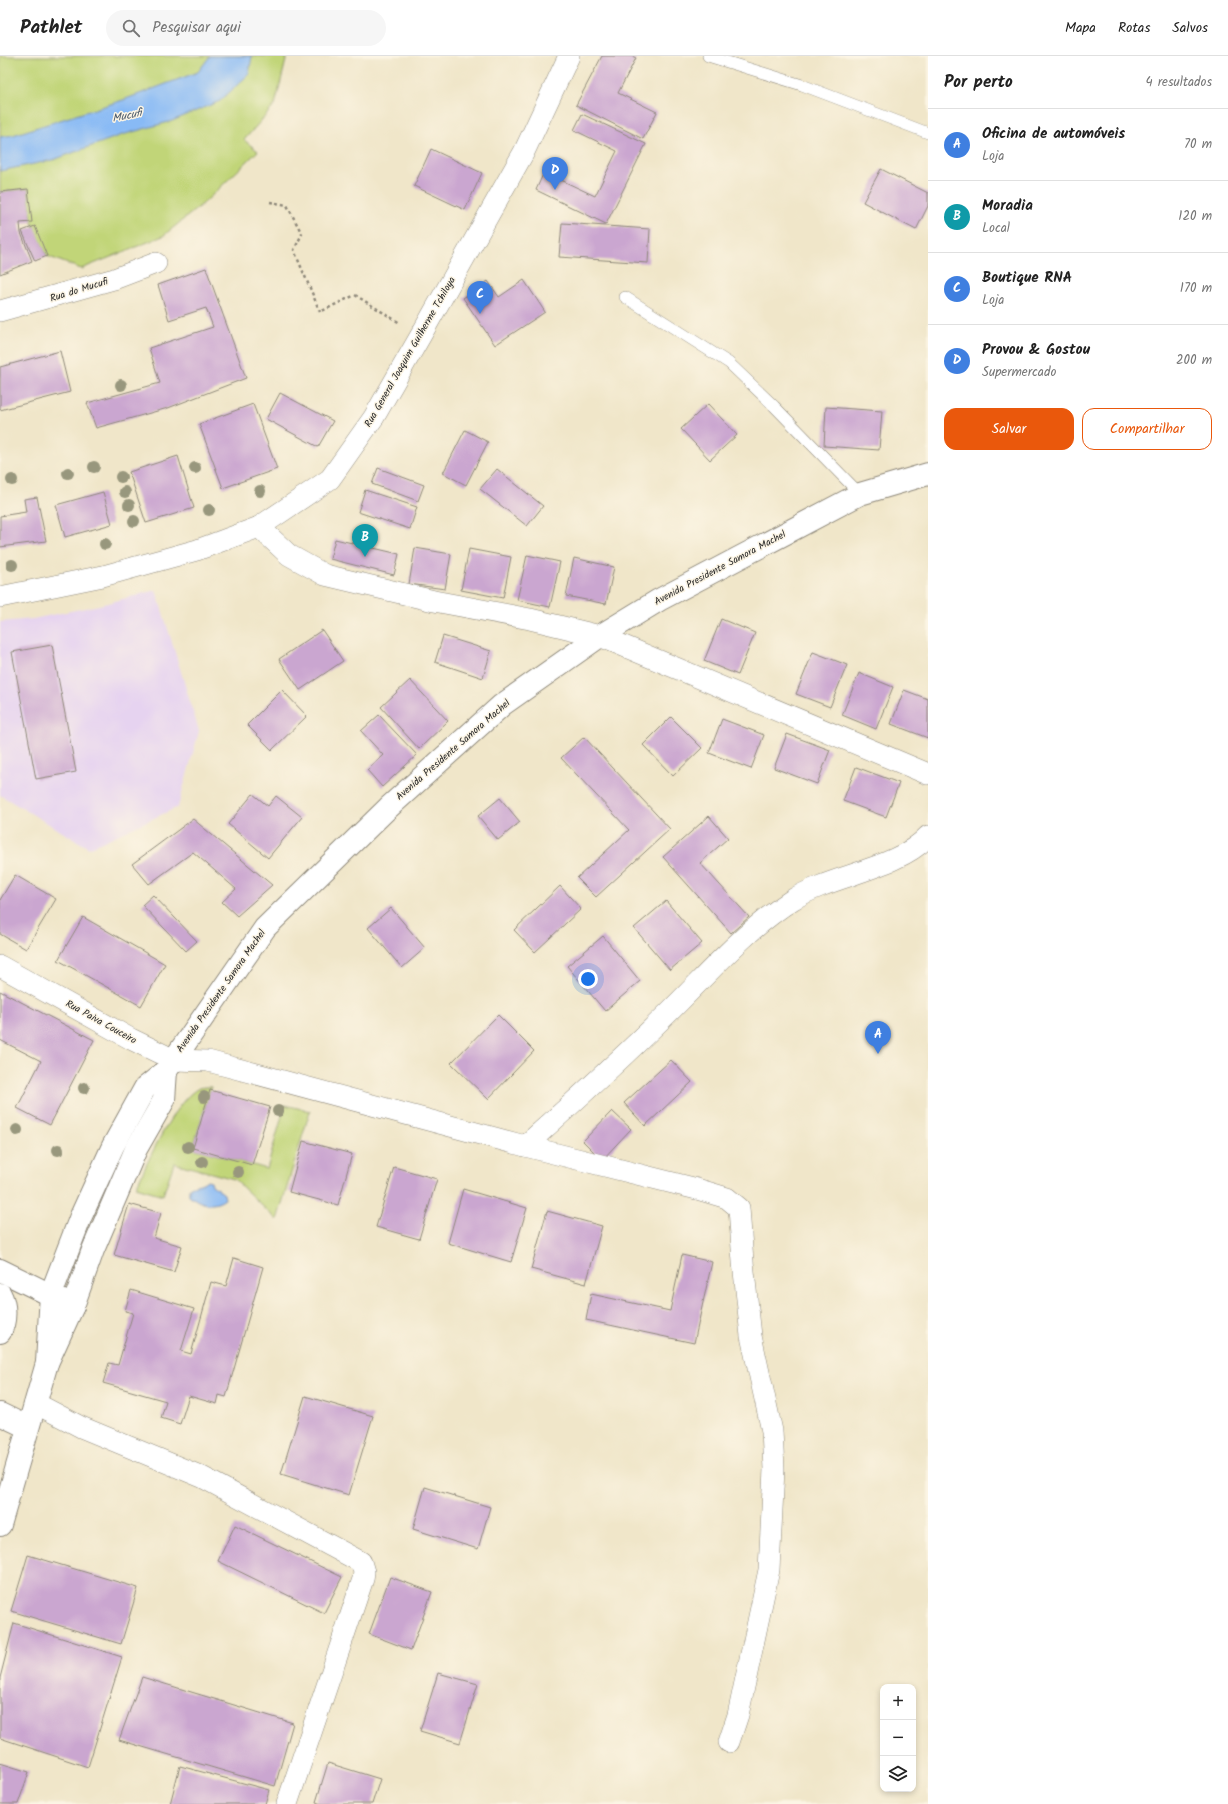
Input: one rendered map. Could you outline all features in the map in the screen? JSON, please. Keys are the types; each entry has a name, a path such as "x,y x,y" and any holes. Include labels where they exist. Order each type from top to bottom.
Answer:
{"main road":[{"name":"Avenida Presidente Samora Machel","path":"47,1363 51,1294 81,1216 113,1146 145,1088 170,1065 265,928 388,808 502,705 600,636 659,600 860,494 928,474"},
{"name":"Avenida Presidente Samora Machel","path":"0,1525 27,1427 47,1363 73,1306 92,1250 136,1149 164,1100 170,1065"},
{"path":"0,1270 73,1306"},
{"path":"0,1294 5,1302 3,1326 0,1332"},
{"path":"0,1414 27,1427"}],"street":[{"name":"Rua General Joaquim Guilherme Tchiloya","path":"0,597 102,576 197,550 259,527 330,479 374,417 422,335 524,152 569,56"},
{"name":"Rua do Mucufi","path":"0,312 107,281 156,263"},
{"path":"259,527 289,555 325,575 434,601 530,619 600,636 928,774"},
{"path":"525,1146 662,1019 734,946 792,900 820,885 857,873 907,852 921,843 928,836"},
{"name":"Rua Paiva Couceiro","path":"0,966 131,1039 170,1065 208,1061 525,1146 696,1189 727,1198 739,1208 751,1336 772,1430 774,1469 769,1570 738,1715 729,1742"},
{"path":"35,1403 81,1426 202,1477 361,1562 364,1572 363,1579 288,1804"}],"lane":[{"path":"708,56 802,85 928,133"},
{"path":"625,297 729,363 774,406 860,494"}],"path":[{"path":"270,202 287,205 302,234 294,250 320,312 355,295 422,335"}],"shaded area":[{"path":"156,590 199,731 178,807 89,848 0,795 0,622 33,619 104,604"}],"green space":[{"path":"0,56 287,56 275,105 244,140 258,151 205,202 163,236 81,269 47,256 32,222 28,189 0,192"},
{"path":"211,1087 193,1148 267,1169 285,1105 310,1111 277,1220 234,1179 174,1163 163,1195 136,1187 171,1118 180,1105 199,1088"}],"water":[{"name":"Mucufi","path":"210,56 252,56 249,74 220,101 172,121 122,135 53,160 0,171 0,137 13,135 123,100 198,72"},
{"path":"207,1180 211,1181 212,1185 224,1194 225,1199 220,1202 207,1204 198,1201 189,1195 189,1188"}],"building":[{"path":"602,56 632,56 636,58 618,93 657,112 643,139 576,105"},
{"path":"582,114 646,144 606,224 536,190 544,172 595,196 617,151 574,130"},
{"path":"431,149 482,173 465,210 414,186"},
{"path":"881,169 928,193 928,206 916,230 863,202"},
{"path":"28,189 32,222 20,223 21,233 32,261 0,274 0,192"},
{"path":"562,223 650,229 648,263 559,257"},
{"path":"35,226 47,256 35,261 22,231"},
{"path":"206,268 246,378 168,408 96,428 87,403 160,383 149,348 213,327 206,308 169,320 158,285"},
{"path":"524,280 545,312 495,345 463,298 488,281 499,297"},
{"path":"60,351 70,392 0,410 0,367"},
{"path":"280,393 333,421 318,447 266,419"},
{"path":"253,404 277,469 223,488 199,424"},
{"path":"708,404 737,435 710,460 681,429"},
{"path":"826,407 882,411 879,450 824,446"},
{"path":"465,430 488,442 466,485 443,473"},
{"path":"178,456 194,508 146,523 129,472"},
{"path":"378,468 424,485 418,501 372,484"},
{"path":"497,469 543,506 527,526 480,489"},
{"path":"365,490 417,507 410,529 358,512"},
{"path":"103,492 112,524 65,537 56,505"},
{"path":"37,497 46,541 0,547 0,516 26,512 24,499"},
{"path":"335,539 399,554 394,575 330,559"},
{"path":"415,548 451,554 445,589 409,584"},
{"path":"469,549 511,557 503,598 461,590"},
{"path":"527,555 560,562 550,607 517,600"},
{"path":"574,558 614,567 606,604 566,596"},
{"path":"721,619 755,633 738,675 704,661"},
{"path":"322,630 343,661 300,690 279,659"},
{"path":"443,636 491,651 483,678 435,662"},
{"path":"52,645 76,772 36,779 12,652"},
{"path":"813,652 847,665 830,707 796,694"},
{"path":"859,673 893,687 876,729 842,715"},
{"path":"410,680 448,721 419,749 381,707"},
{"path":"282,690 307,716 272,750 247,725"},
{"path":"904,690 928,699 928,738 891,724"},
{"path":"379,715 417,755 382,787 367,770 383,755 361,731"},
{"path":"671,717 702,748 673,776 643,745"},
{"path":"722,719 764,735 751,769 709,753"},
{"path":"787,734 830,750 817,784 774,768"},
{"path":"584,737 670,829 596,897 577,878 629,830 561,758"},
{"path":"856,767 899,783 886,817 843,801"},
{"path":"253,794 268,806 276,796 302,817 268,858 228,824"},
{"path":"500,798 520,822 498,840 478,816"},
{"path":"709,816 728,838 700,863 749,917 731,933 663,857"},
{"path":"193,819 272,885 237,916 222,902 236,889 193,852 149,884 132,864"},
{"path":"15,875 56,899 26,949 0,934 0,900"},
{"path":"560,886 581,909 535,952 514,930"},
{"path":"153,895 197,941 186,951 142,905"},
{"path":"666,901 702,943 670,970 634,928"},
{"path":"391,908 425,948 402,968 368,928"},
{"path":"83,917 165,964 141,1006 58,960"},
{"path":"603,936 640,981 605,1011 567,966"},
{"path":"0,991 94,1040 50,1125 17,1108 41,1061 0,1040"},
{"path":"498,1015 534,1051 488,1099 451,1063"},
{"path":"671,1060 692,1082 645,1126 624,1103"},
{"path":"210,1090 270,1107 252,1165 193,1148"},
{"path":"612,1111 631,1129 602,1160 583,1141"},
{"path":"303,1141 352,1154 338,1205 289,1192"},
{"path":"394,1167 437,1179 419,1239 376,1227"},
{"path":"463,1189 527,1208 511,1262 448,1243"},
{"path":"129,1204 161,1213 154,1238 182,1246 174,1272 114,1255"},
{"path":"547,1211 602,1226 586,1284 531,1269"},
{"path":"682,1255 712,1262 694,1343 586,1320 591,1294 670,1311"},
{"path":"234,1258 263,1267 226,1397 219,1395 217,1404 189,1396 180,1424 161,1418 166,1401 103,1383 109,1363 118,1365 133,1313 125,1311 131,1290 194,1309 181,1351 191,1354 211,1282 226,1286"},
{"path":"305,1396 373,1416 349,1495 281,1474"},
{"path":"425,1487 490,1507 478,1549 413,1529"},
{"path":"235,1525 342,1577 324,1613 218,1561"},
{"path":"28,1555 138,1588 121,1644 11,1611"},
{"path":"390,1577 432,1592 411,1650 369,1634"},
{"path":"14,1623 122,1657 88,1767 0,1738 0,1678"},
{"path":"438,1673 478,1684 460,1743 420,1731"},
{"path":"142,1677 293,1723 275,1786 119,1740"},
{"path":"0,1763 29,1772 18,1804 0,1804"},
{"path":"328,1763 380,1779 372,1804 321,1804 316,1802"},
{"path":"180,1766 269,1790 265,1804 170,1804"}],"place":[{"name":"Provou & Gostou","path":"555,190"},
{"name":"Boutique RNA","path":"480,314"},
{"name":"Moradia","path":"365,557"},
{"name":"Oficina de automóveis","path":"878,1054"}]}
